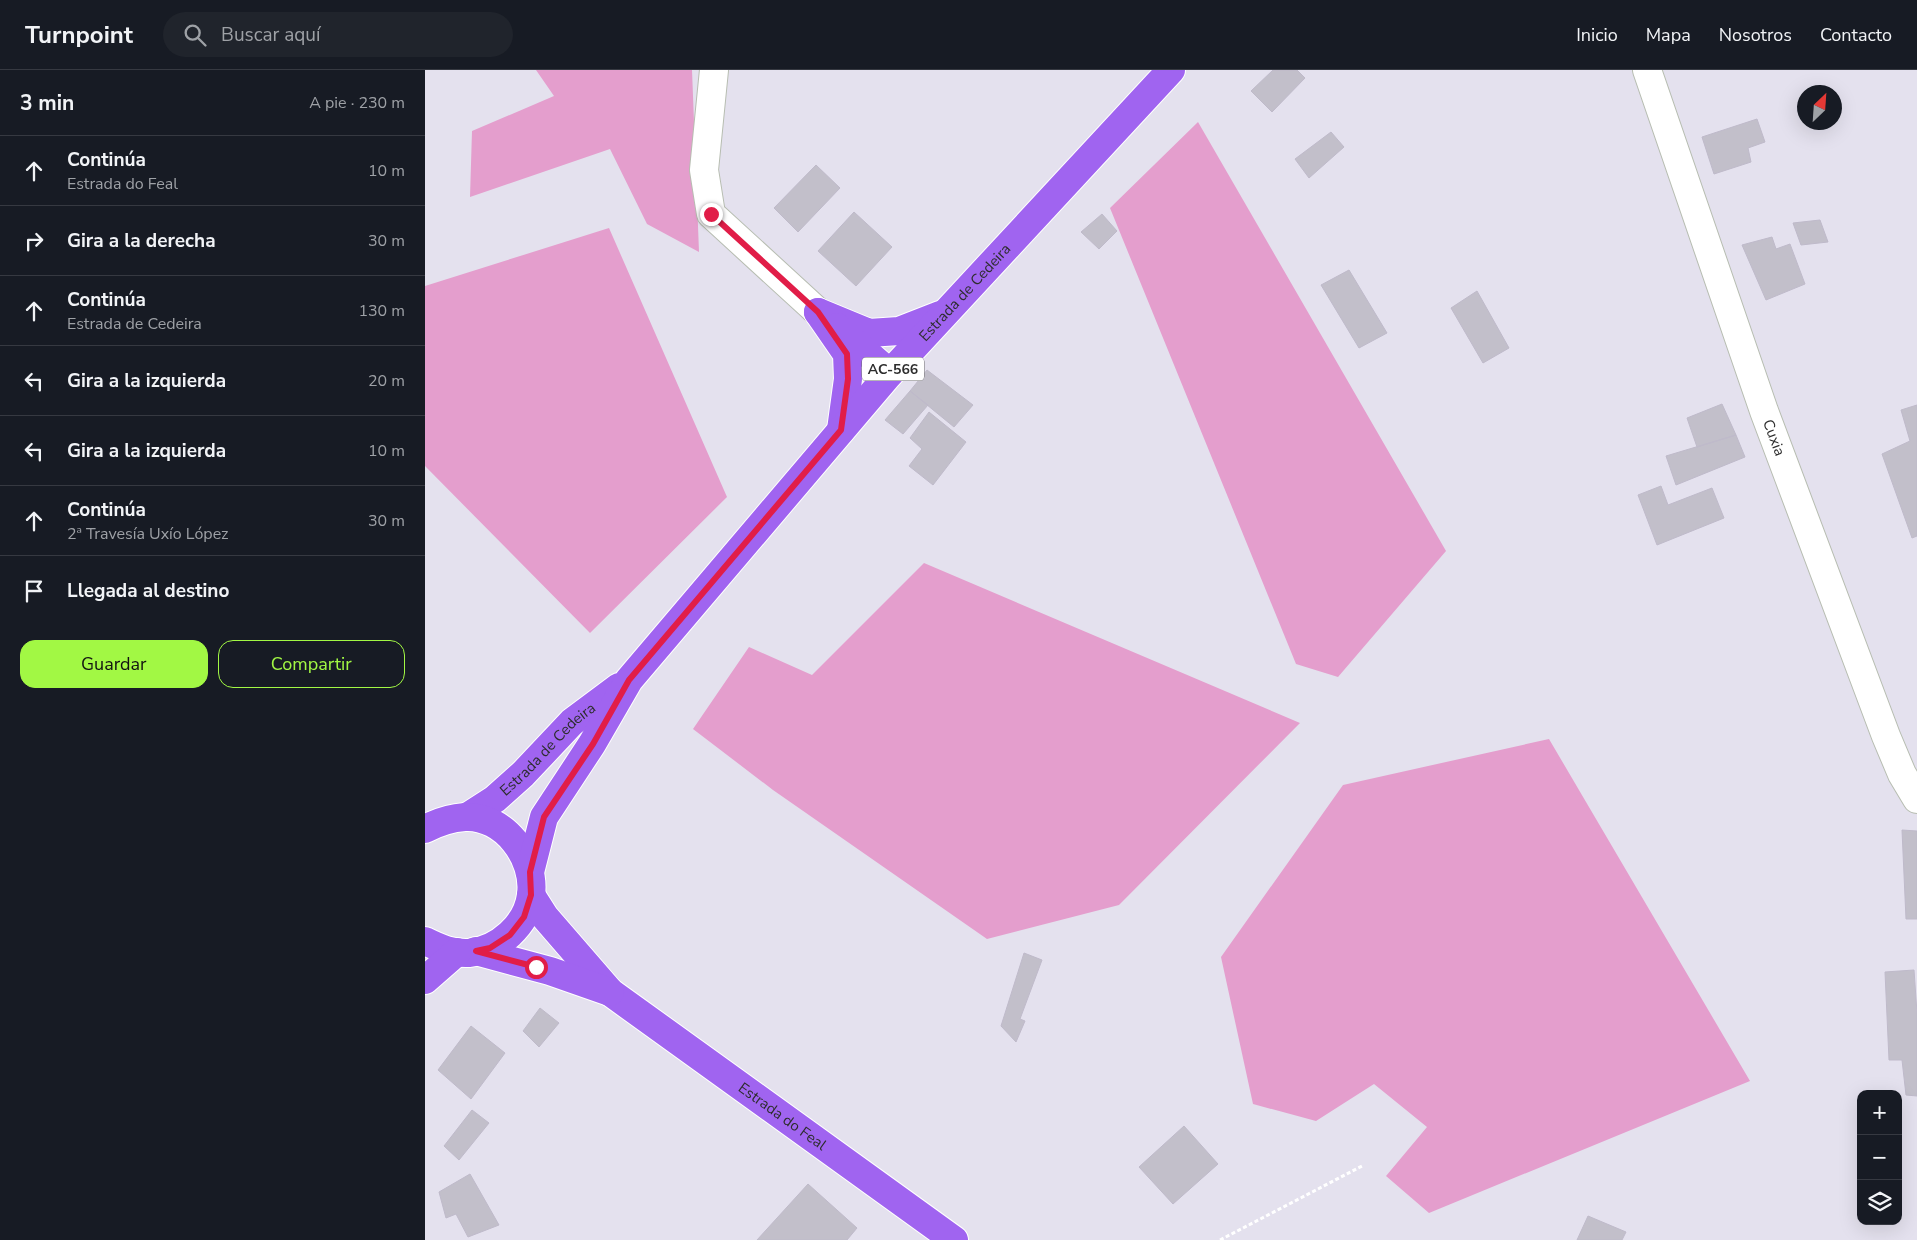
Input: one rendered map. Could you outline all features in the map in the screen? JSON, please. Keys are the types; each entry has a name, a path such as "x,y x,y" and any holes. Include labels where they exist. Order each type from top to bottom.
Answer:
{"main road":[{"name":"Estrada de Cedeira","path":"467,951 490,948 510,935 524,917 544,817 593,744 629,680 890,373 1171,70"},
{"path":"818,312 869,333 899,331 946,313"},
{"path":"818,312 890,373"},
{"path":"818,312 847,354 848,379 841,430"},
{"name":"Estrada de Cedeira","path":"441,820 495,799 523,774 572,722 629,680"},
{"name":"Estrada do Feal","path":"441,820 488,822 507,833 522,850 531,883 545,917 610,992 954,1240"},
{"name":"Estrada do Feal","path":"425,941 445,950 467,951 550,971 610,992"},
{"path":"425,980 467,951"}],"street":[{"path":"714,70 703,170 711,214 818,312"},
{"name":"Cuxia","path":"1647,70 1764,411 1886,736 1902,774 1917,799"}],"path":[{"path":"1220,1240 1365,1165"}],"shaded area":[{"path":"536,70 692,70 699,252 647,224 610,149 470,197 472,131 554,96"},
{"path":"1198,122 1446,551 1338,677 1296,664 1110,208"},
{"path":"609,228 727,497 590,633 425,466 425,286"},
{"path":"924,563 1300,723 1119,905 987,939 773,790 693,729 749,647 812,675"},
{"path":"1549,739 1750,1081 1429,1213 1386,1176 1427,1127 1374,1084 1316,1121 1253,1104 1221,957 1343,785"}],"building":[{"path":"1273,70 1297,70 1305,78 1272,112 1251,91"},
{"path":"1757,119 1765,142 1748,148 1751,162 1714,174 1702,137"},
{"path":"1331,132 1344,147 1309,178 1295,159"},
{"path":"816,165 840,188 798,232 774,208"},
{"path":"854,212 892,247 856,286 818,251"},
{"path":"1102,214 1117,231 1099,249 1081,232"},
{"path":"1820,220 1828,242 1801,245 1793,223"},
{"path":"1772,237 1776,249 1790,244 1805,284 1766,300 1742,245"},
{"path":"1349,270 1387,333 1359,348 1321,285"},
{"path":"1477,291 1509,348 1483,363 1451,308"},
{"path":"927,370 973,405 954,427 910,391"},
{"path":"910,391 928,405 903,434 885,420"},
{"path":"1722,404 1736,435 1697,447 1687,418"},
{"path":"1917,405 1917,536 1912,538 1882,454 1910,441 1901,410"},
{"path":"929,412 966,442 933,485 909,466 922,449 910,438"},
{"path":"1736,435 1745,457 1676,485 1666,456"},
{"path":"1661,486 1668,505 1712,488 1724,518 1657,545 1638,495"},
{"path":"1902,830 1917,831 1917,919 1906,919"},
{"path":"1024,953 1042,960 1020,1019 1025,1021 1016,1042 1001,1026"},
{"path":"1914,970 1917,1013 1917,1096 1906,1095 1902,1060 1889,1060 1885,972"},
{"path":"540,1008 559,1023 539,1047 523,1031"},
{"path":"471,1026 505,1053 471,1099 438,1070"},
{"path":"472,1110 489,1123 459,1160 444,1146"},
{"path":"1184,1126 1218,1164 1173,1204 1139,1167"},
{"path":"470,1174 499,1225 468,1237 456,1214 446,1218 439,1192"},
{"path":"808,1184 857,1228 847,1240 757,1240"},
{"path":"1588,1216 1626,1232 1622,1240 1577,1240"}],"route":[{"path":"536,967 476,951 490,948 510,935 524,917 531,895 530,872 544,817 593,744 629,680 841,430 848,379 847,354 818,312 711,214"}]}
